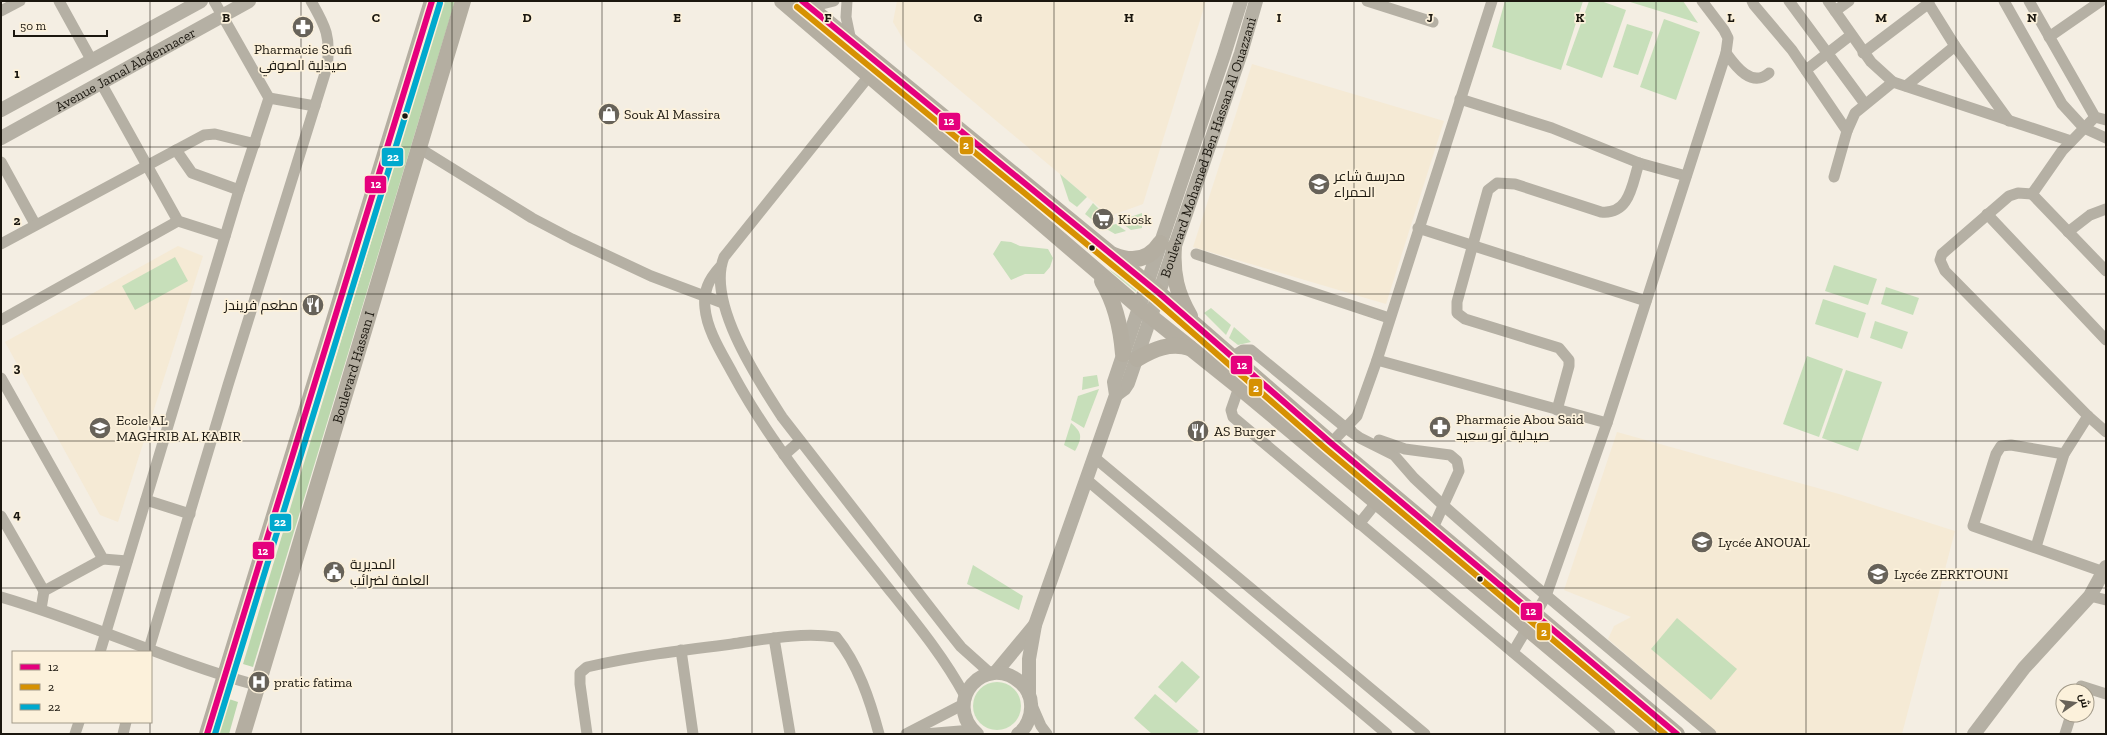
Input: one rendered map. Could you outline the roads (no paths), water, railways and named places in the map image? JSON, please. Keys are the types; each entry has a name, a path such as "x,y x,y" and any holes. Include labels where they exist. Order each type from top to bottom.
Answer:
{"main road":[{"path":"207,734 432,1"},
{"name":"Boulevard Hassan I","path":"243,734 256,685 314,500 463,1"},
{"path":"782,1 874,70 1109,252 1160,294 1200,331 1331,443 1537,614 1677,734"},
{"path":"806,4 851,41 874,70 1138,308 1239,386 1376,503 1653,734"},
{"path":"1109,252 1128,259 1138,259 1148,256 1167,245 1173,264 1178,292 1200,331"},
{"path":"1096,271 1110,294 1116,308 1122,337 1130,357 1172,345 1190,348"}],"street":[{"path":"4,7 20,1"},
{"path":"59,1 92,61"},
{"name":"Avenue Jamal Abdennacer","path":"1,110 201,1"},
{"path":"100,651 268,98 214,1"},
{"name":"Avenue Jamal Abdennacer","path":"1,138 223,17 249,1"},
{"path":"1,597 41,608 148,651 230,377 327,67 330,47 323,21 312,1"},
{"path":"806,4 834,1"},
{"path":"848,1 846,17 851,41"},
{"name":"Boulevard Mohamed Ben Hassan Al Ouazzani","path":"1130,357 1152,318 1160,294 1167,245 1241,1"},
{"name":"Boulevard Mohamed Ben Hassan Al Ouazzani","path":"1130,357 1138,308 1146,284 1167,245 1241,53 1256,1"},
{"path":"1367,1 1433,22"},
{"path":"1331,443 1356,416 1377,360 1389,318 1492,1"},
{"path":"1513,652 1526,628 1537,614 1546,596 1607,423 1726,53 1728,38 1724,30 1702,1"},
{"path":"1752,1 1754,6 1784,40 1806,70 1847,131"},
{"path":"1789,1 1865,104"},
{"path":"1828,1 1863,53 1877,70 1893,82 2071,142"},
{"path":"1834,11 1849,1"},
{"path":"2004,1 2062,104 2084,128 2106,138"},
{"path":"2029,1 2095,117 2106,120"},
{"path":"2049,38 2101,1"},
{"path":"1863,53 1928,2 1955,46 2009,121"},
{"path":"1806,70 1851,35"},
{"path":"1906,86 1955,46"},
{"path":"1726,53 1736,66 1748,76 1757,79 1764,77 1769,73"},
{"path":"874,70 731,246 720,267 712,276 705,298 708,320 728,365 756,414 784,455 932,644 955,677 964,700 967,722 975,732"},
{"path":"1834,177 1847,131 1855,113 1893,82"},
{"path":"101,83 178,221 225,236"},
{"path":"268,98 315,106"},
{"path":"1460,99 1552,128 1639,162 1686,176"},
{"path":"2032,194 2071,142 2095,117"},
{"path":"1,244 35,224 148,166 204,134 255,144"},
{"path":"419,148 532,218 651,276 705,298 723,303"},
{"path":"176,150 192,173 239,190"},
{"path":"1,162 35,224"},
{"path":"1557,410 1569,366 1568,360 1559,348 1465,319 1457,313 1457,302 1488,190 1497,183 1515,184 1602,212 1610,213 1616,211 1626,202 1639,162"},
{"path":"2106,271 2032,194 2013,194 1987,214 1942,254 1940,260 1941,266 2088,416 2106,432"},
{"path":"2068,232 2090,215 2106,209"},
{"path":"1987,214 2106,340"},
{"path":"1,320 178,221"},
{"path":"1418,228 1646,301"},
{"path":"1196,254 1389,318"},
{"path":"720,267 720,291 729,321 764,390 800,441 961,647 993,673 1006,674 1016,678 1024,685 1041,726 1047,734"},
{"path":"1232,357 1243,350 1251,350 1346,428 1360,438 1394,455 1414,478 1444,506 1546,596 1711,734"},
{"path":"1018,734 1027,724 1031,714 1029,660 1035,625 1116,395 1127,386 1130,357"},
{"path":"1377,360 1607,423"},
{"path":"1,378 103,559"},
{"path":"1239,386 1231,410 1233,417 1610,734"},
{"path":"2036,547 2064,454 2088,416"},
{"path":"1346,428 1411,450 1450,455 1457,461 1459,471 1433,528"},
{"path":"784,455 800,441"},
{"path":"1974,734 2024,668 2090,596 2105,570 1973,526 1996,454 2001,446 2011,445 2064,454"},
{"path":"1404,466 1411,450"},
{"path":"1094,458 1418,732"},
{"path":"1087,480 1387,734"},
{"path":"146,500 190,514"},
{"path":"1359,524 1376,503"},
{"path":"1,516 44,591 41,608"},
{"path":"44,591 103,559 127,561"},
{"path":"2090,596 2106,600"},
{"path":"906,734 964,700 974,681 993,673 1035,625"},
{"path":"587,734 580,684 580,673 587,667 596,664 681,650 774,638 824,635 836,637 850,654 872,710 879,734"},
{"path":"774,638 790,734"},
{"path":"681,650 693,734"},
{"path":"152,652 256,685"},
{"path":"2095,690 2106,694"},
{"path":"76,734 79,723"},
{"path":"123,734 126,723"},
{"path":"2065,734 2068,723"},
{"path":"924,734 975,732"}],"place":[{"name":"Pharmacie Soufi صيدلية الصوفي","path":"303,27"},
{"name":"Souk Al Massira","path":"609,114"},
{"name":"مدرسة شاعر الحمراء","path":"1319,184"},
{"name":"Kiosk","path":"1103,219"},
{"name":"مطعم فريندز","path":"313,305"},
{"name":"Pharmacie Abou Said صيدلية أبو سعيد","path":"1440,427"},
{"name":"Ecole AL MAGHRIB AL KABIR","path":"100,428"},
{"name":"AS Burger","path":"1198,431"},
{"name":"Lycée ANOUAL","path":"1702,542"},
{"name":"المديرية العامة لضرائب","path":"334,572"},
{"name":"Lycée ZERKTOUNI","path":"1878,574"},
{"name":"pratic fatima","path":"259,682"}]}
